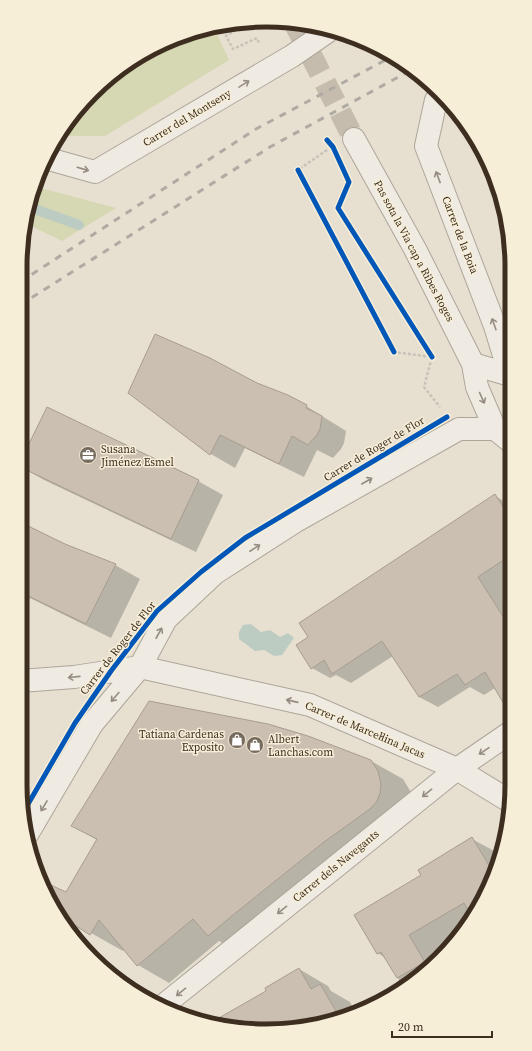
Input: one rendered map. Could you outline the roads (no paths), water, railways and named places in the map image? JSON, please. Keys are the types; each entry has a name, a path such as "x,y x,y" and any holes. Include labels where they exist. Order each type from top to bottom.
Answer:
{"street":[{"name":"Carrer del Montseny","path":"52,160 95,172 292,56 325,34"},
{"name":"Carrer de la Boia","path":"437,99 426,146 495,326 505,359"},
{"name":"Pas sota la Via cap a Ribes Roges","path":"354,139 415,249 473,364 477,387 503,435"},
{"path":"473,364 505,374"},
{"name":"Carrer de Roger de Flor","path":"31,828 92,724 140,667 166,619 215,574 296,522 460,428 503,435"},
{"path":"27,680 74,677 140,667"},
{"name":"Carrer de Marcel·lina Jacas","path":"140,667 310,705 457,769 504,798"},
{"name":"Carrer dels Navegants","path":"167,1002 457,769 505,736"}],"waterway":[{"path":"34,209 79,225"}],"tunnel":[{"path":"298,29 354,139"}],"railway":[{"path":"27,277 256,129 387,59"},
{"path":"27,301 270,147 406,73"}],"place":[{"name":"Susana Jiménez Esmel","path":"88,455"},
{"name":"Tatiana Cardenas Exposito","path":"237,740"},
{"name":"Albert Lanchas.com","path":"255,745"}]}
